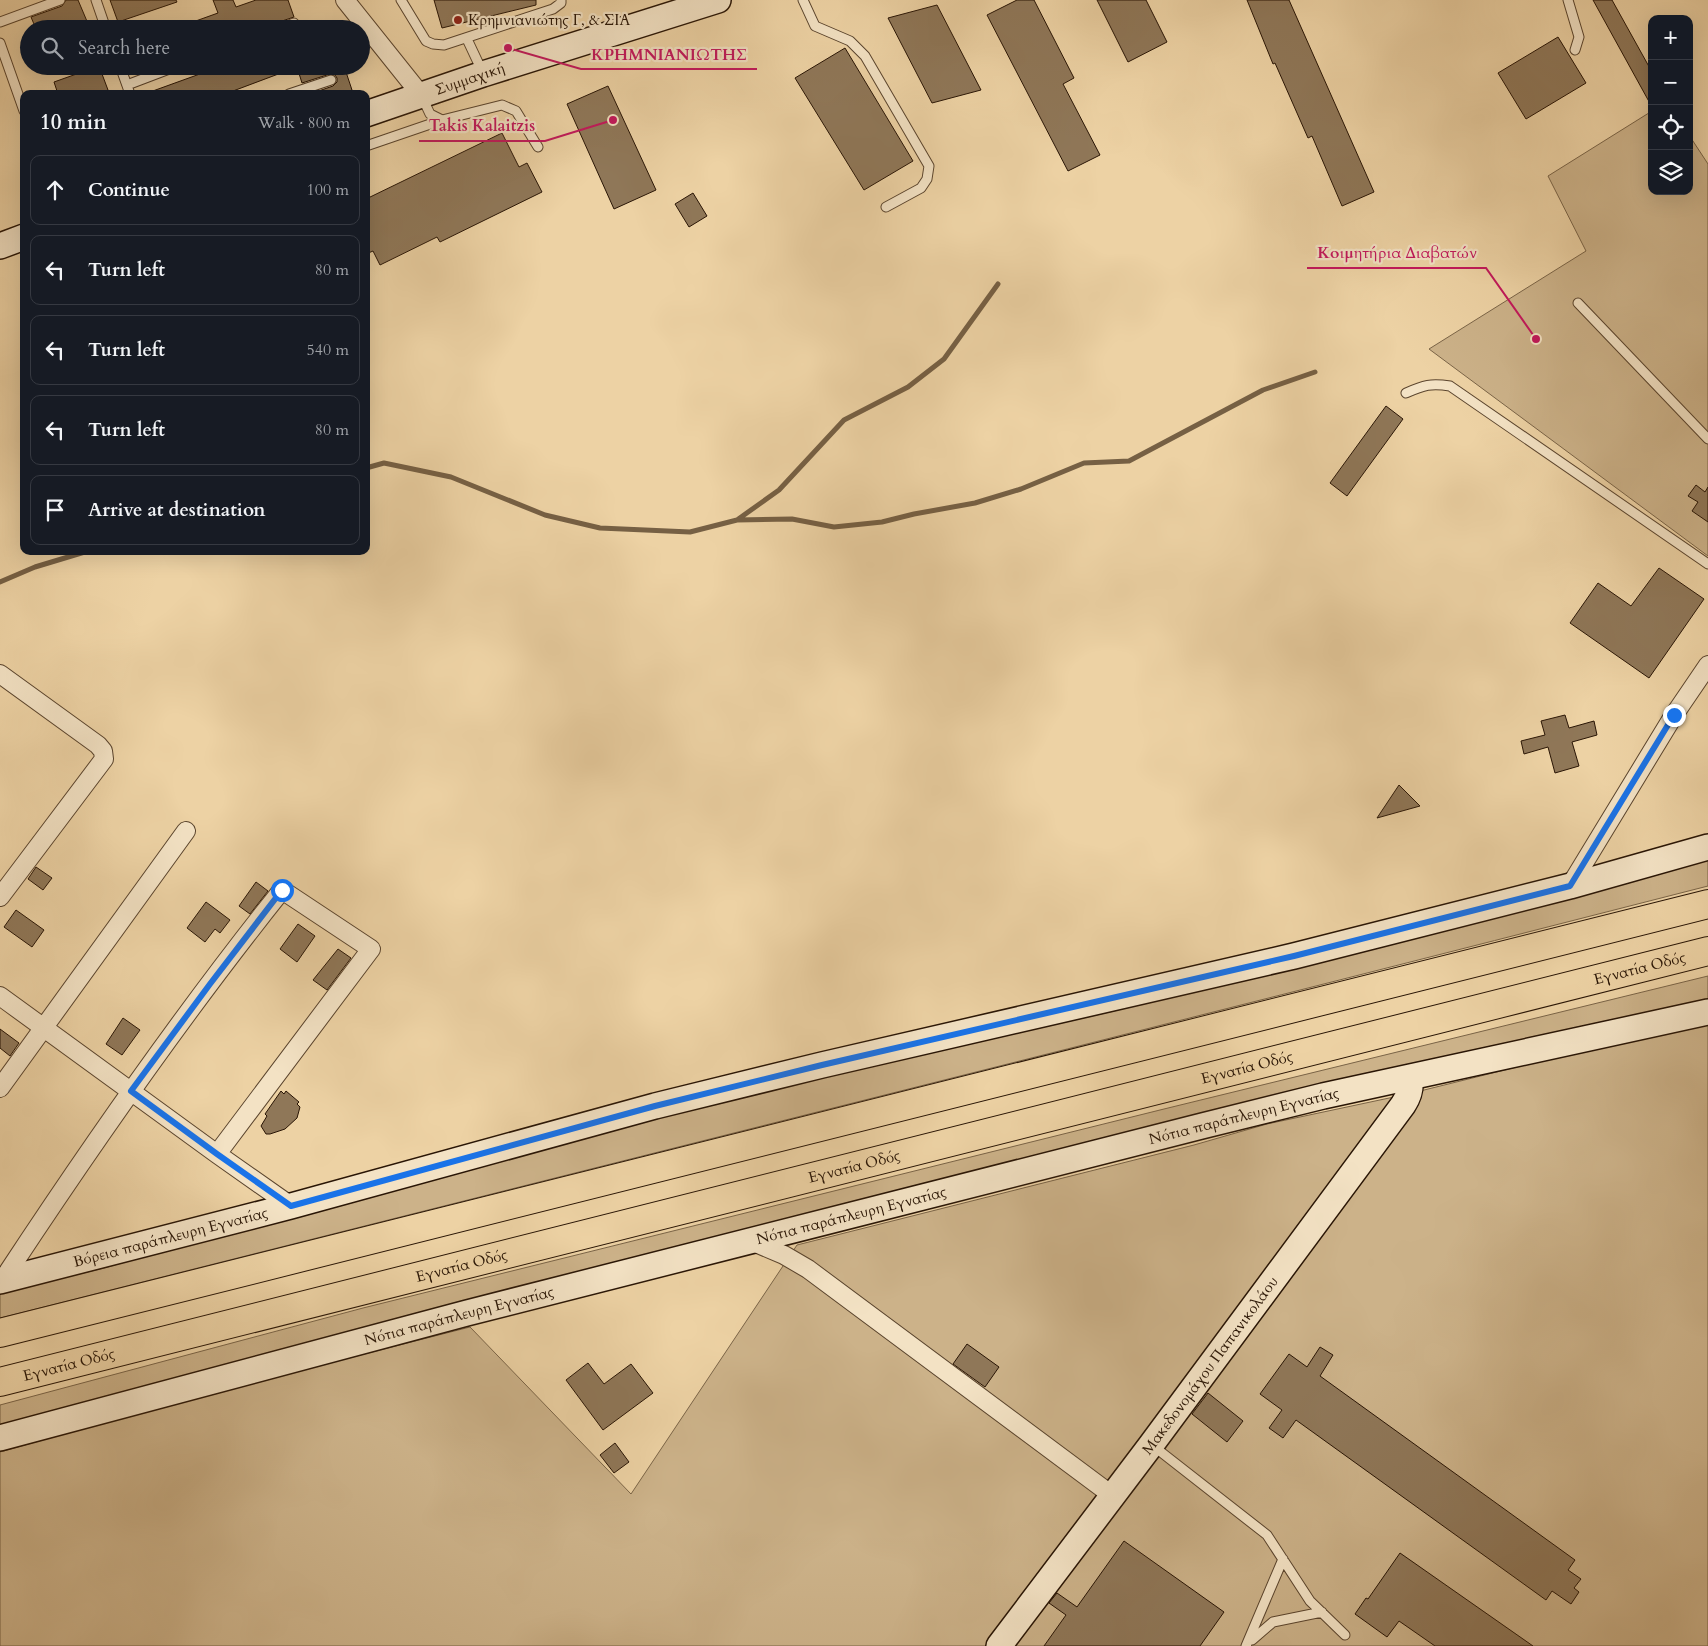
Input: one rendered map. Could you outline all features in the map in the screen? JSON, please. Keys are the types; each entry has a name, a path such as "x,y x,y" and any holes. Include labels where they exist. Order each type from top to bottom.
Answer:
{"highway":[{"path":"0,1332 1708,904"},
{"name":"Εγνατία Οδός","path":"0,1382 1708,951"}],"street":[{"path":"345,0 361,20"},
{"name":"Συμμαχική","path":"370,113 483,74 718,0"},
{"path":"370,32 420,95"},
{"path":"0,246 20,238"},
{"path":"1570,886 1674,715 1708,665"},
{"path":"0,674 98,745 103,750 104,759 0,897"},
{"path":"0,1088 186,831"},
{"name":"Βόρεια παράπλευρη Εγνατίας","path":"1,1281 291,1206 674,1101 910,1044 1294,956 1570,886 1708,847"},
{"path":"1,1281 131,1091 282,890 371,949 217,1154"},
{"path":"0,996 291,1206"},
{"name":"Νότια παράπλευρη Εγνατίας","path":"0,1438 466,1313 1322,1096 1708,1012"},
{"name":"Μακεδονομάχου Παπανικολάου","path":"999,1646 1152,1444 1403,1105 1409,1095 1410,1078"},
{"path":"751,1241 784,1255 808,1269 1113,1496"}],"lane":[{"path":"0,22 60,0"},
{"path":"96,0 103,20"},
{"path":"401,0 426,41 444,46 553,9 561,3 561,0"},
{"path":"803,0 816,26 850,41 865,56 924,154 929,166 928,179 921,188 886,207"},
{"path":"1568,0 1579,38 1576,50"},
{"path":"467,39 483,74"},
{"path":"0,43 20,100"},
{"path":"123,75 128,89 158,75"},
{"path":"301,90 331,80"},
{"path":"420,95 430,114 442,120"},
{"path":"370,145 442,120 502,105 516,111 538,147"},
{"path":"1578,303 1708,439"},
{"path":"1406,393 1424,385 1450,386 1708,564"},
{"path":"1152,1444 1267,1535 1310,1600 1344,1636"},
{"path":"1247,1645 1283,1560"},
{"path":"1247,1645 1273,1622 1322,1612"}],"shaded area":[{"path":"1648,114 1648,195 1693,195 1693,141 1708,164 1708,556 1429,349 1586,251 1548,176"},
{"path":"1708,855 1708,886 0,1318 0,1293 104,1268 616,1124 1114,1011 1588,890"},
{"path":"1708,976 1708,1003 0,1426 0,1405 363,1308"},
{"path":"1708,1024 1708,1646 0,1646 0,1452 180,1401 470,1327 631,1494 797,1245 1194,1145 1267,1124 1408,1094 1545,1060"}],"building":[{"path":"66,0 78,0 86,20 32,20 31,17 62,6"},
{"path":"110,0 176,0 177,2 124,20 117,20"},
{"path":"213,0 233,0 236,7 256,0 288,0 294,17 285,20 198,20 218,13"},
{"name":"Κρημνιανιώτης Γ, & ΣΙΑ","path":"434,0 536,0 536,5 442,28"},
{"path":"1017,0 1034,0 1074,78 1063,84 1100,155 1068,171 987,15"},
{"path":"1097,0 1146,0 1167,42 1128,62"},
{"path":"1247,0 1289,0 1374,192 1342,206 1312,136 1308,138 1275,63 1273,64"},
{"path":"1593,0 1612,0 1648,65 1648,100"},
{"path":"937,5 981,90 932,103 888,18"},
{"path":"1558,37 1586,83 1526,119 1498,73"},
{"path":"845,48 913,161 864,190 795,78"},
{"path":"74,75 102,75 108,90 57,90 54,82"},
{"path":"197,75 276,75 236,90 156,90"},
{"path":"300,75 327,75 302,83"},
{"path":"335,75 347,75 352,90 322,90 333,86 337,82"},
{"path":"608,86 656,190 614,209 567,104"},
{"path":"502,133 519,167 527,163 542,192 440,242 437,237 380,265 373,251 370,252 370,197"},
{"path":"693,193 707,216 689,227 675,204"},
{"path":"1386,406 1403,419 1347,496 1330,483"},
{"path":"1696,485 1705,492 1708,487 1708,522 1692,511 1698,502 1688,496"},
{"path":"1659,568 1704,599 1649,678 1570,623 1598,583 1631,606"},
{"path":"1565,715 1569,728 1594,721 1597,735 1572,742 1579,766 1555,773 1548,747 1524,754 1521,741 1545,735 1541,721"},
{"path":"1399,785 1420,806 1377,818"},
{"path":"36,867 52,878 43,890 28,879"},
{"path":"256,882 268,891 250,914 239,906"},
{"path":"206,902 230,920 220,933 215,929 205,942 187,928"},
{"path":"16,910 44,930 32,947 4,927"},
{"path":"298,924 315,936 297,962 280,949"},
{"path":"338,949 351,958 327,990 313,980"},
{"path":"123,1018 140,1030 122,1055 106,1044"},
{"path":"0,1029 19,1043 10,1056 0,1048"},
{"path":"281,1091 284,1094 286,1091 299,1102 297,1104 300,1107 297,1118 285,1129 266,1134 261,1126 267,1116 265,1114"},
{"path":"967,1344 999,1367 985,1387 953,1364"},
{"path":"1320,1347 1333,1355 1320,1376 1575,1560 1568,1570 1581,1579 1574,1588 1579,1592 1571,1604 1552,1591 1546,1600 1296,1420 1283,1438 1269,1428 1282,1410 1260,1394 1289,1354 1307,1367"},
{"path":"588,1363 604,1384 631,1364 653,1393 603,1430 566,1380"},
{"path":"1208,1393 1243,1421 1227,1442 1192,1414"},
{"path":"615,1443 629,1462 614,1473 600,1455"},
{"path":"1124,1541 1224,1612 1200,1646 1044,1646 1066,1615 1049,1603 1057,1593 1077,1607"},
{"path":"1400,1553 1533,1646 1435,1646 1399,1621 1387,1637 1355,1614 1366,1598 1368,1599"}],"waterway":[{"path":"370,467 384,463 451,477 545,515 600,528 690,532 737,520 779,490 844,420 908,387 944,359 998,284"},
{"path":"737,520 792,519 834,527 882,522 975,503 1021,489 1084,463 1129,461 1263,390 1315,372"},
{"path":"0,582 35,567 75,555"}],"place":[{"name":"Κρημνιανιώτης Γ, & ΣΙΑ","path":"458,20"},
{"name":"ΚΡΗΜΝΙΑΝΙΩΤΗΣ","path":"508,48"},
{"name":"Takis Kalaitzis","path":"613,120"},
{"name":"Κοιμητήρια Διαβατών","path":"1536,339"}],"route":[{"path":"282,890 253,926 131,1091 291,1206 655,1106 822,1065 1294,956 1570,886 1674,715"}]}
